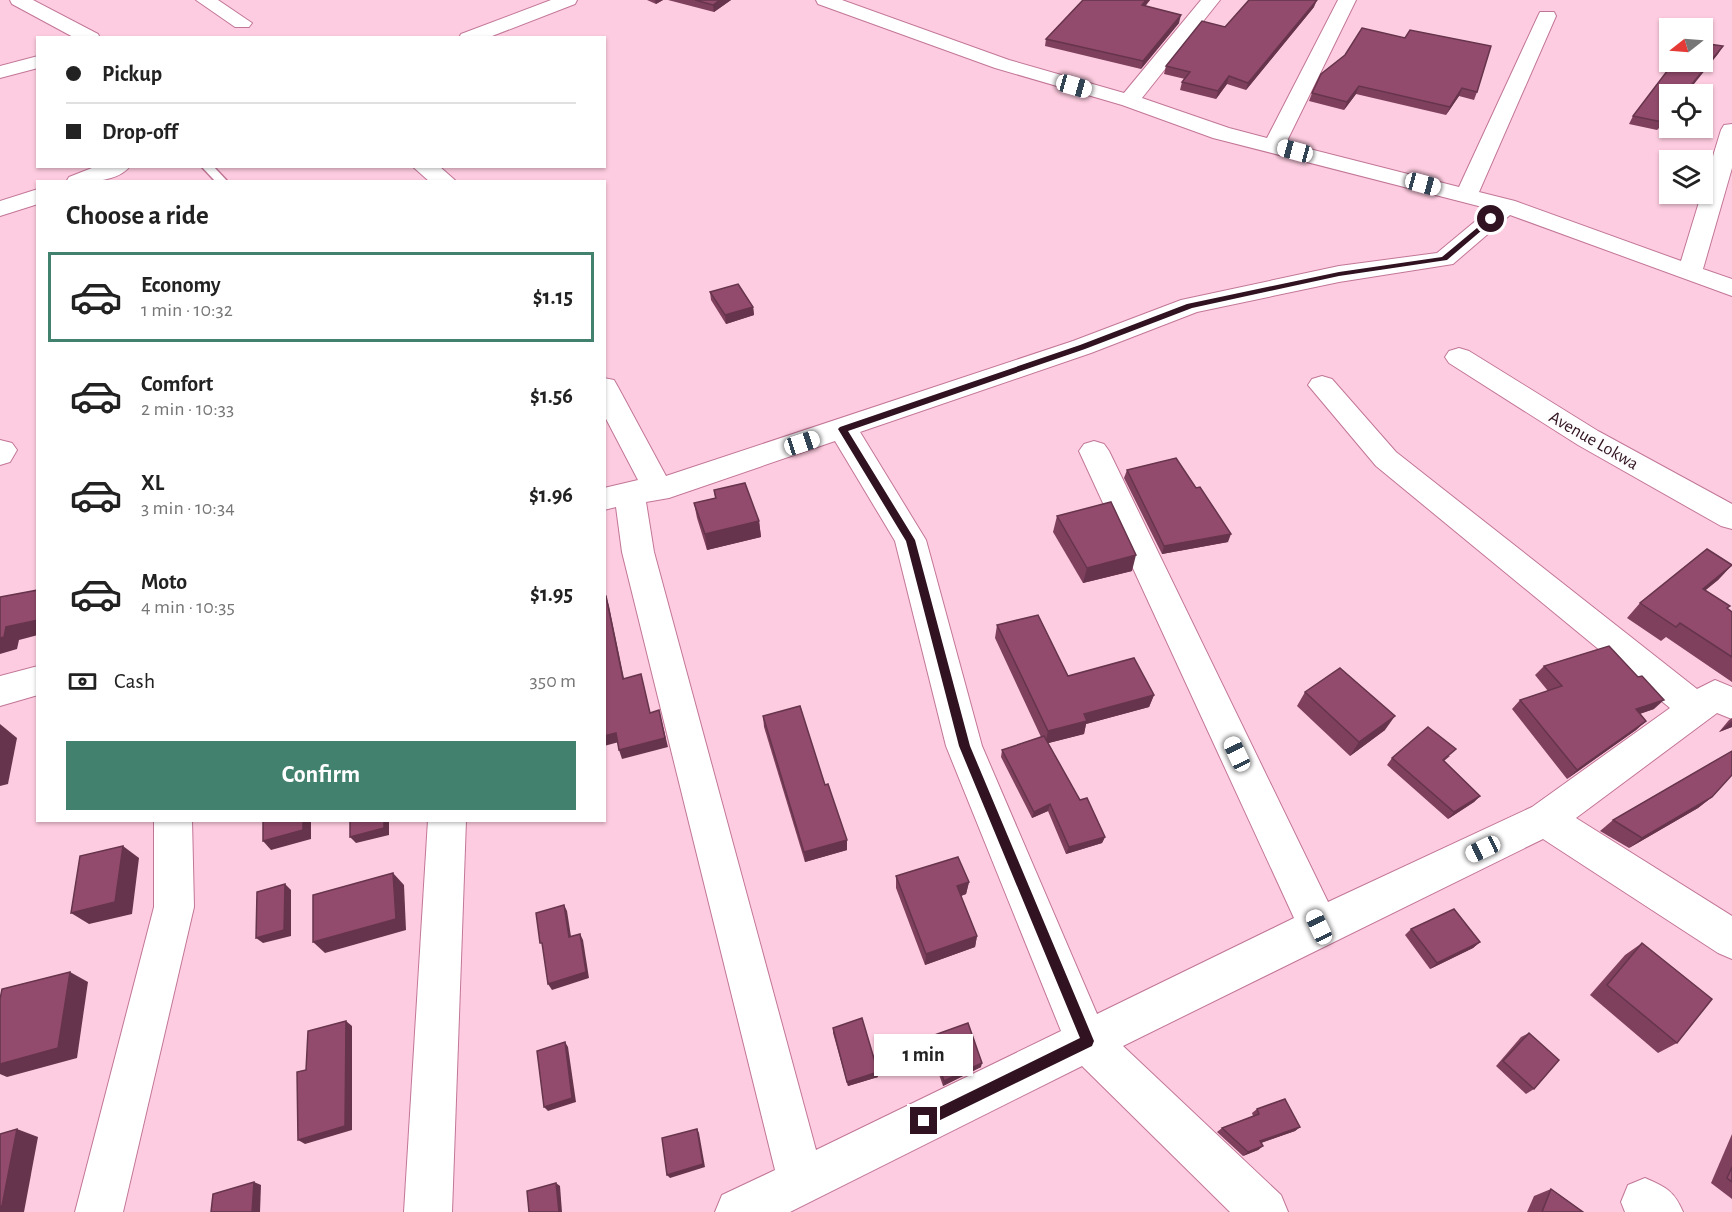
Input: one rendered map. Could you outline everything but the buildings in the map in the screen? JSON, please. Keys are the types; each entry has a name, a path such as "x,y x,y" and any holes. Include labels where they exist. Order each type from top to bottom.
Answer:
{"street":[{"path":"19,0 87,36"},
{"path":"205,0 242,23"},
{"path":"473,36 567,0"},
{"path":"825,0 1002,63 1129,101 1221,133 1507,206 1732,288"},
{"path":"1129,101 1211,0"},
{"path":"1274,145 1347,0"},
{"path":"1466,196 1547,16"},
{"path":"0,72 36,63"},
{"path":"1690,272 1723,196 1732,130"},
{"path":"82,180 114,168"},
{"path":"426,168 443,180"},
{"path":"0,209 36,197"},
{"path":"631,494 843,429 1082,347 1190,306 1339,274 1444,258 1507,206"},
{"name":"Avenue Lokwa","path":"1458,357 1587,438 1732,518"},
{"path":"739,1212 1319,927 1545,819 1713,706 1386,459 1322,385"},
{"path":"606,395 631,494 638,552 801,1181"},
{"path":"843,429 910,540 964,746 1087,1041 1264,1212"},
{"path":"1094,451 1319,927"},
{"path":"0,691 36,681"},
{"path":"1545,819 1732,939"},
{"path":"99,1212 174,907 173,822"},
{"path":"428,1212 447,822"}],"lane":[{"path":"208,168 221,180"}],"route":[{"path":"924,1121 1087,1041 964,746 910,540 843,429 1082,347 1190,306 1339,274 1444,258 1491,219"}]}
